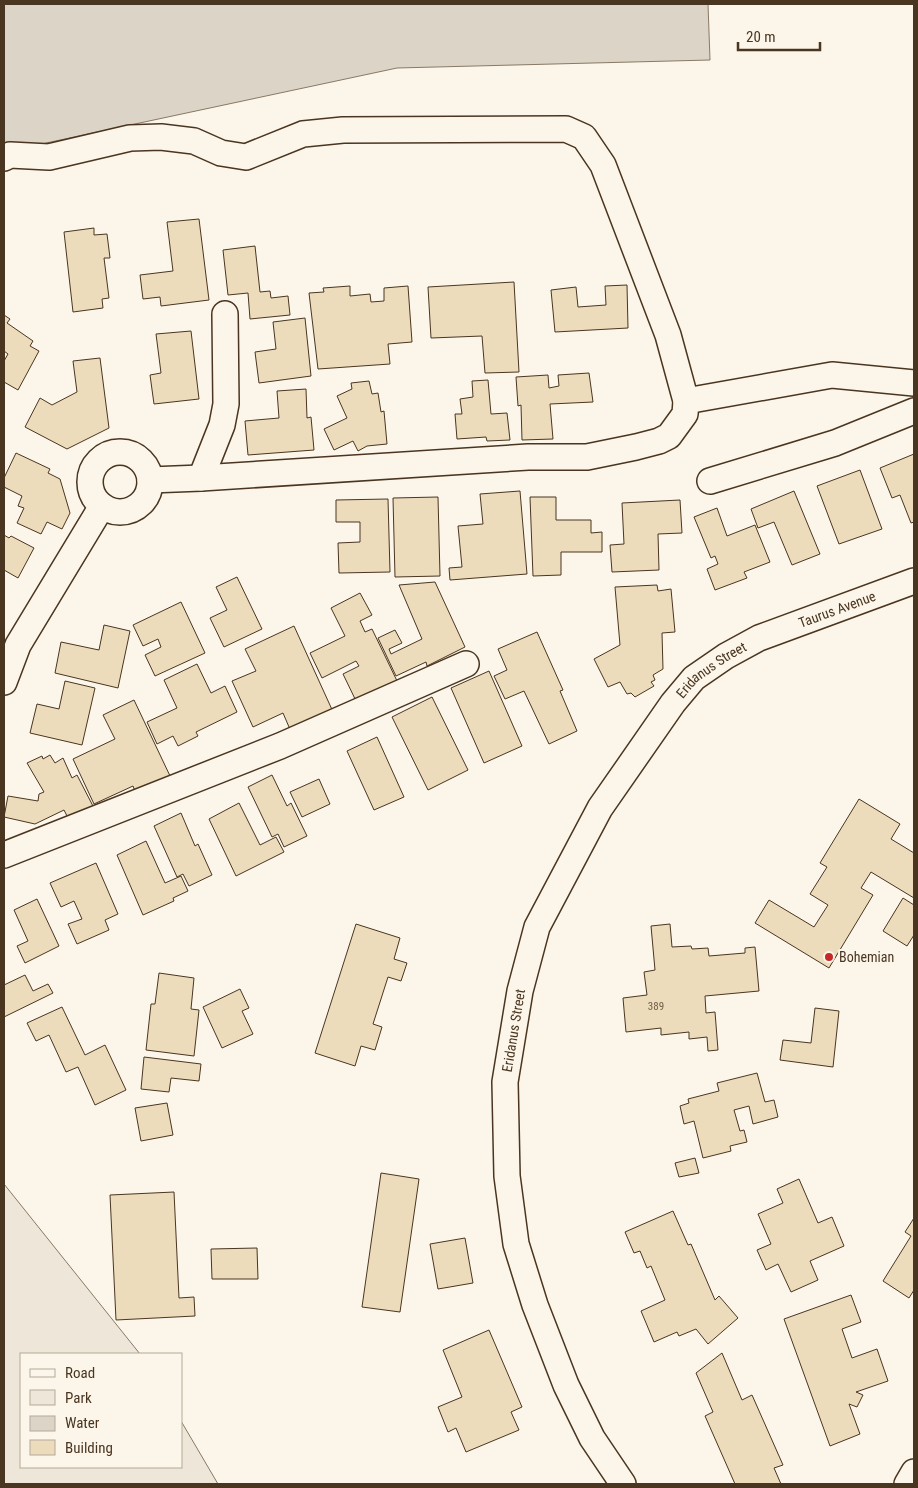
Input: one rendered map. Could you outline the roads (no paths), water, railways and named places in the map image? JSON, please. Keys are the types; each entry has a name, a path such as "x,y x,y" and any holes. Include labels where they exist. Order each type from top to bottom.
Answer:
{"street":[{"path":"4,158 10,155 49,157 130,138 161,137 194,141 221,153 246,157 303,134 343,130 566,129 584,137 603,165 668,335 686,401 684,414 669,436 636,447 587,457 528,457 150,480"},
{"path":"202,478 222,425 226,404 225,314"},
{"path":"686,401 832,375 914,383"},
{"path":"710,481 835,443 914,411"},
{"path":"124,452 134,455 142,461 150,480 149,489 138,506 120,512 102,506 95,499 90,480 97,462 105,455 124,452"},
{"path":"4,682 18,644 102,506"},
{"name":"Taurus Avenue","path":"758,638 914,580"},
{"name":"Eridanus Street","path":"623,1484 592,1438 566,1385 535,1305 516,1244 507,1176 505,1082 520,991 537,927 600,808 673,703 694,678 726,656 758,638"},
{"path":"4,856 280,746 466,664"},
{"path":"907,1484 914,1472"}],"water":[{"path":"4,4 708,4 710,60 397,68 4,152"}],"place":[{"name":"Bohemian","path":"829,957"}]}
